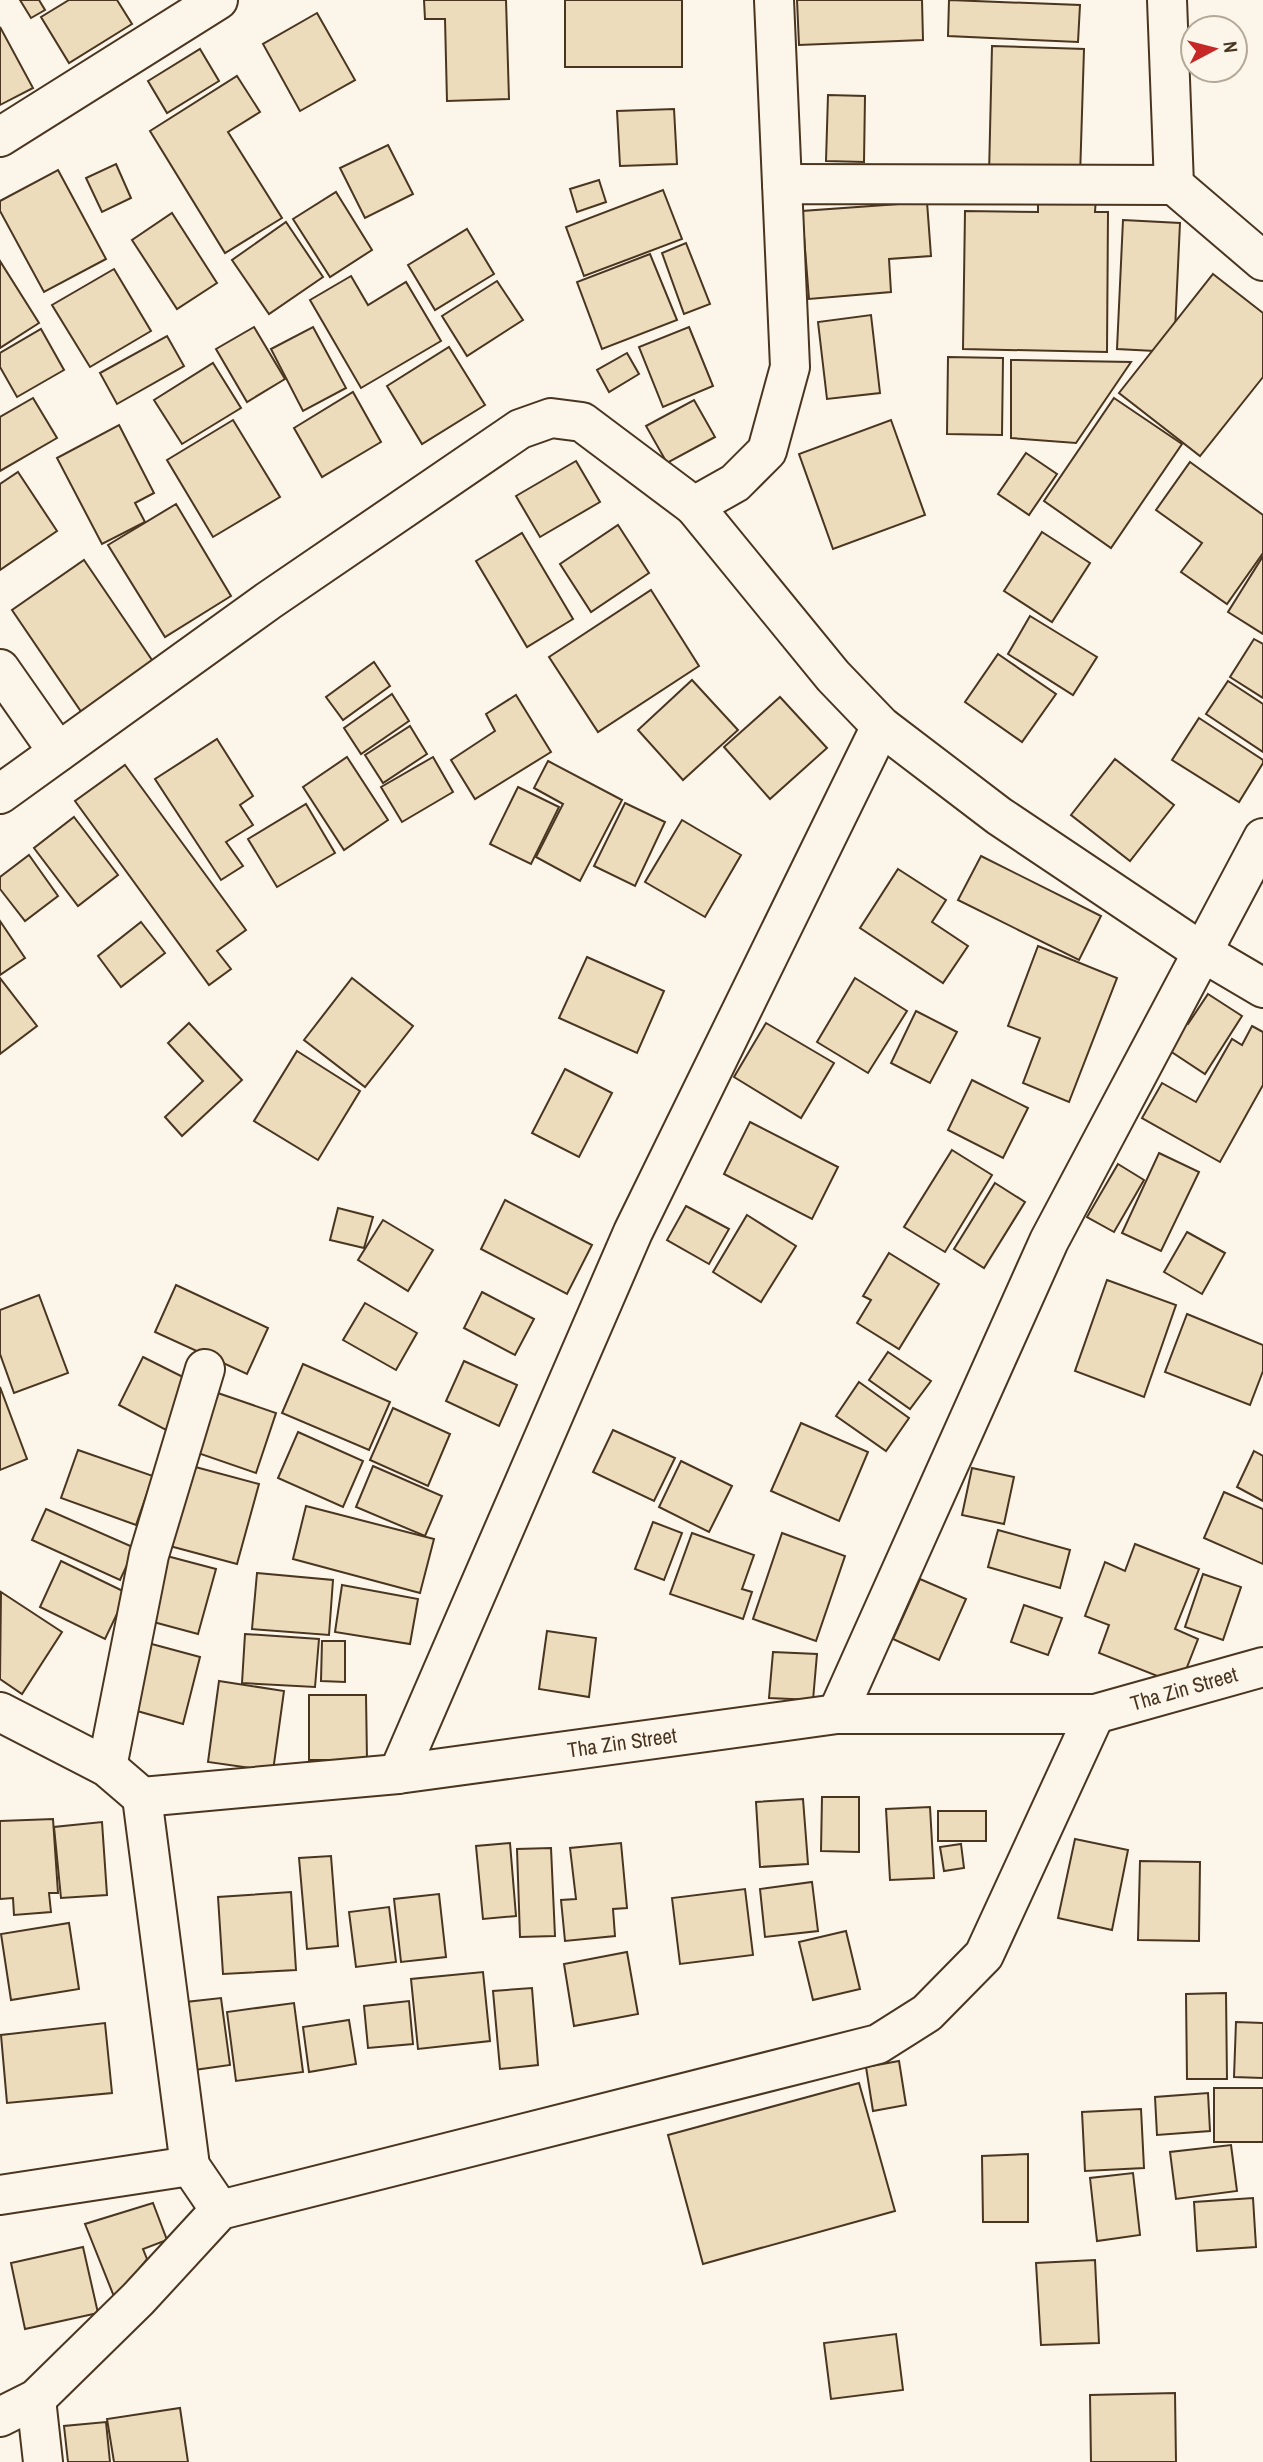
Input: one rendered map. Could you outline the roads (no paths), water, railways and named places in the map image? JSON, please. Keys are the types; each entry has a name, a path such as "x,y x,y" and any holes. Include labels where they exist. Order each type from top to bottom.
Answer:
{"street":[{"path":"0,137 218,0"},
{"path":"694,506 735,483 767,450 790,367 774,0"},
{"path":"1167,0 1174,185"},
{"path":"782,184 1174,185 1263,261"},
{"path":"0,794 268,601 520,429 551,418 582,422 694,506 833,676 881,726 999,816 1202,952 1263,988"},
{"path":"0,670 58,751"},
{"path":"398,1774 633,1232 881,726"},
{"path":"837,1714 1049,1241 1263,838"},
{"path":"107,1767 149,1555 205,1369"},
{"name":"Tha Zin Street","path":"142,1797 398,1774 837,1714 1095,1714 1263,1667"},
{"path":"0,1712 107,1767 142,1797 190,2166 220,2210"},
{"path":"0,2417 36,2399 138,2299 220,2210 878,2044 927,2013 984,1955 1095,1714"},
{"path":"0,2195 190,2166"},
{"path":"36,2399 43,2462"}]}
